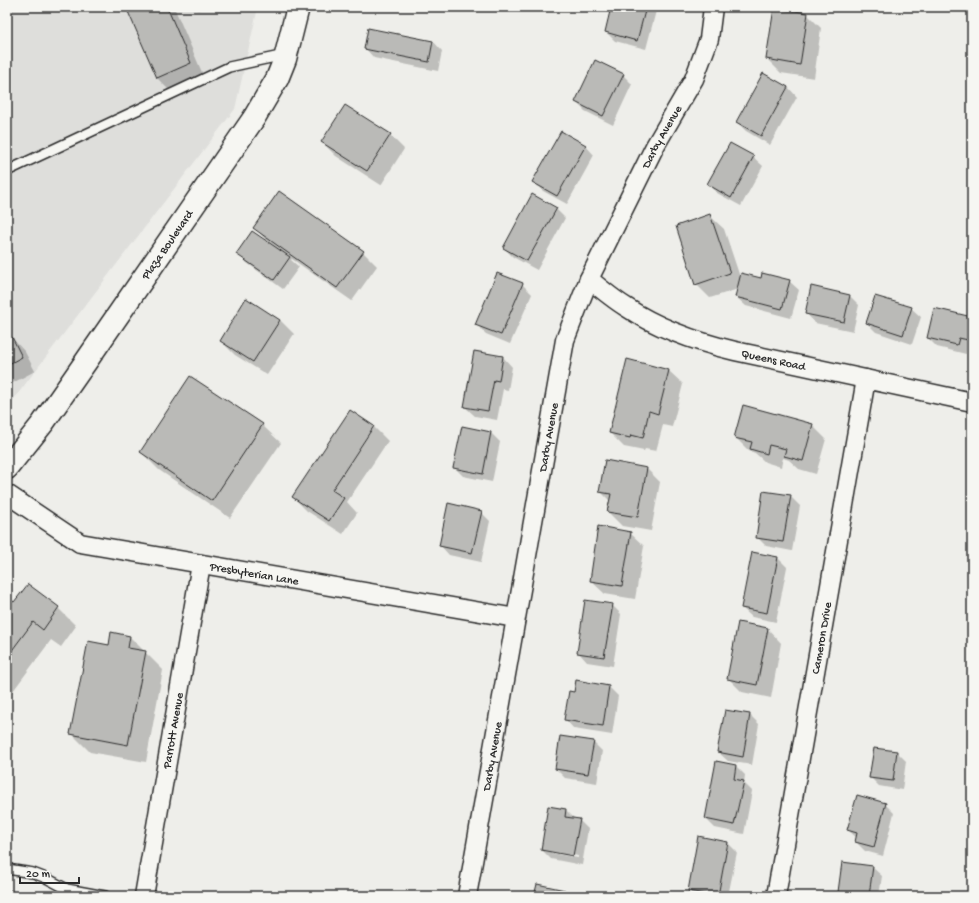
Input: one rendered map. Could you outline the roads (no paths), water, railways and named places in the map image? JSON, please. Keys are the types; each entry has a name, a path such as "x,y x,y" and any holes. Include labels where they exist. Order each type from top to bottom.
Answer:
{"street":[{"name":"Plaza Boulevard","path":"7,468 43,423 254,118 277,79 287,54 298,7"},
{"name":"Darby Avenue","path":"467,896 564,340 589,279 655,146 694,80 708,39 713,7"},
{"name":"Queens Road","path":"589,279 633,311 652,322 700,342 735,351 972,402"},
{"name":"Cameron Drive","path":"776,896 866,379"},
{"name":"Presbyterian Lane","path":"7,494 80,543 515,618"},
{"name":"Parrott Avenue","path":"144,896 201,564"}],"lane":[{"path":"7,171 229,67 287,54"},
{"path":"7,869 33,873 67,889 105,896"}]}
